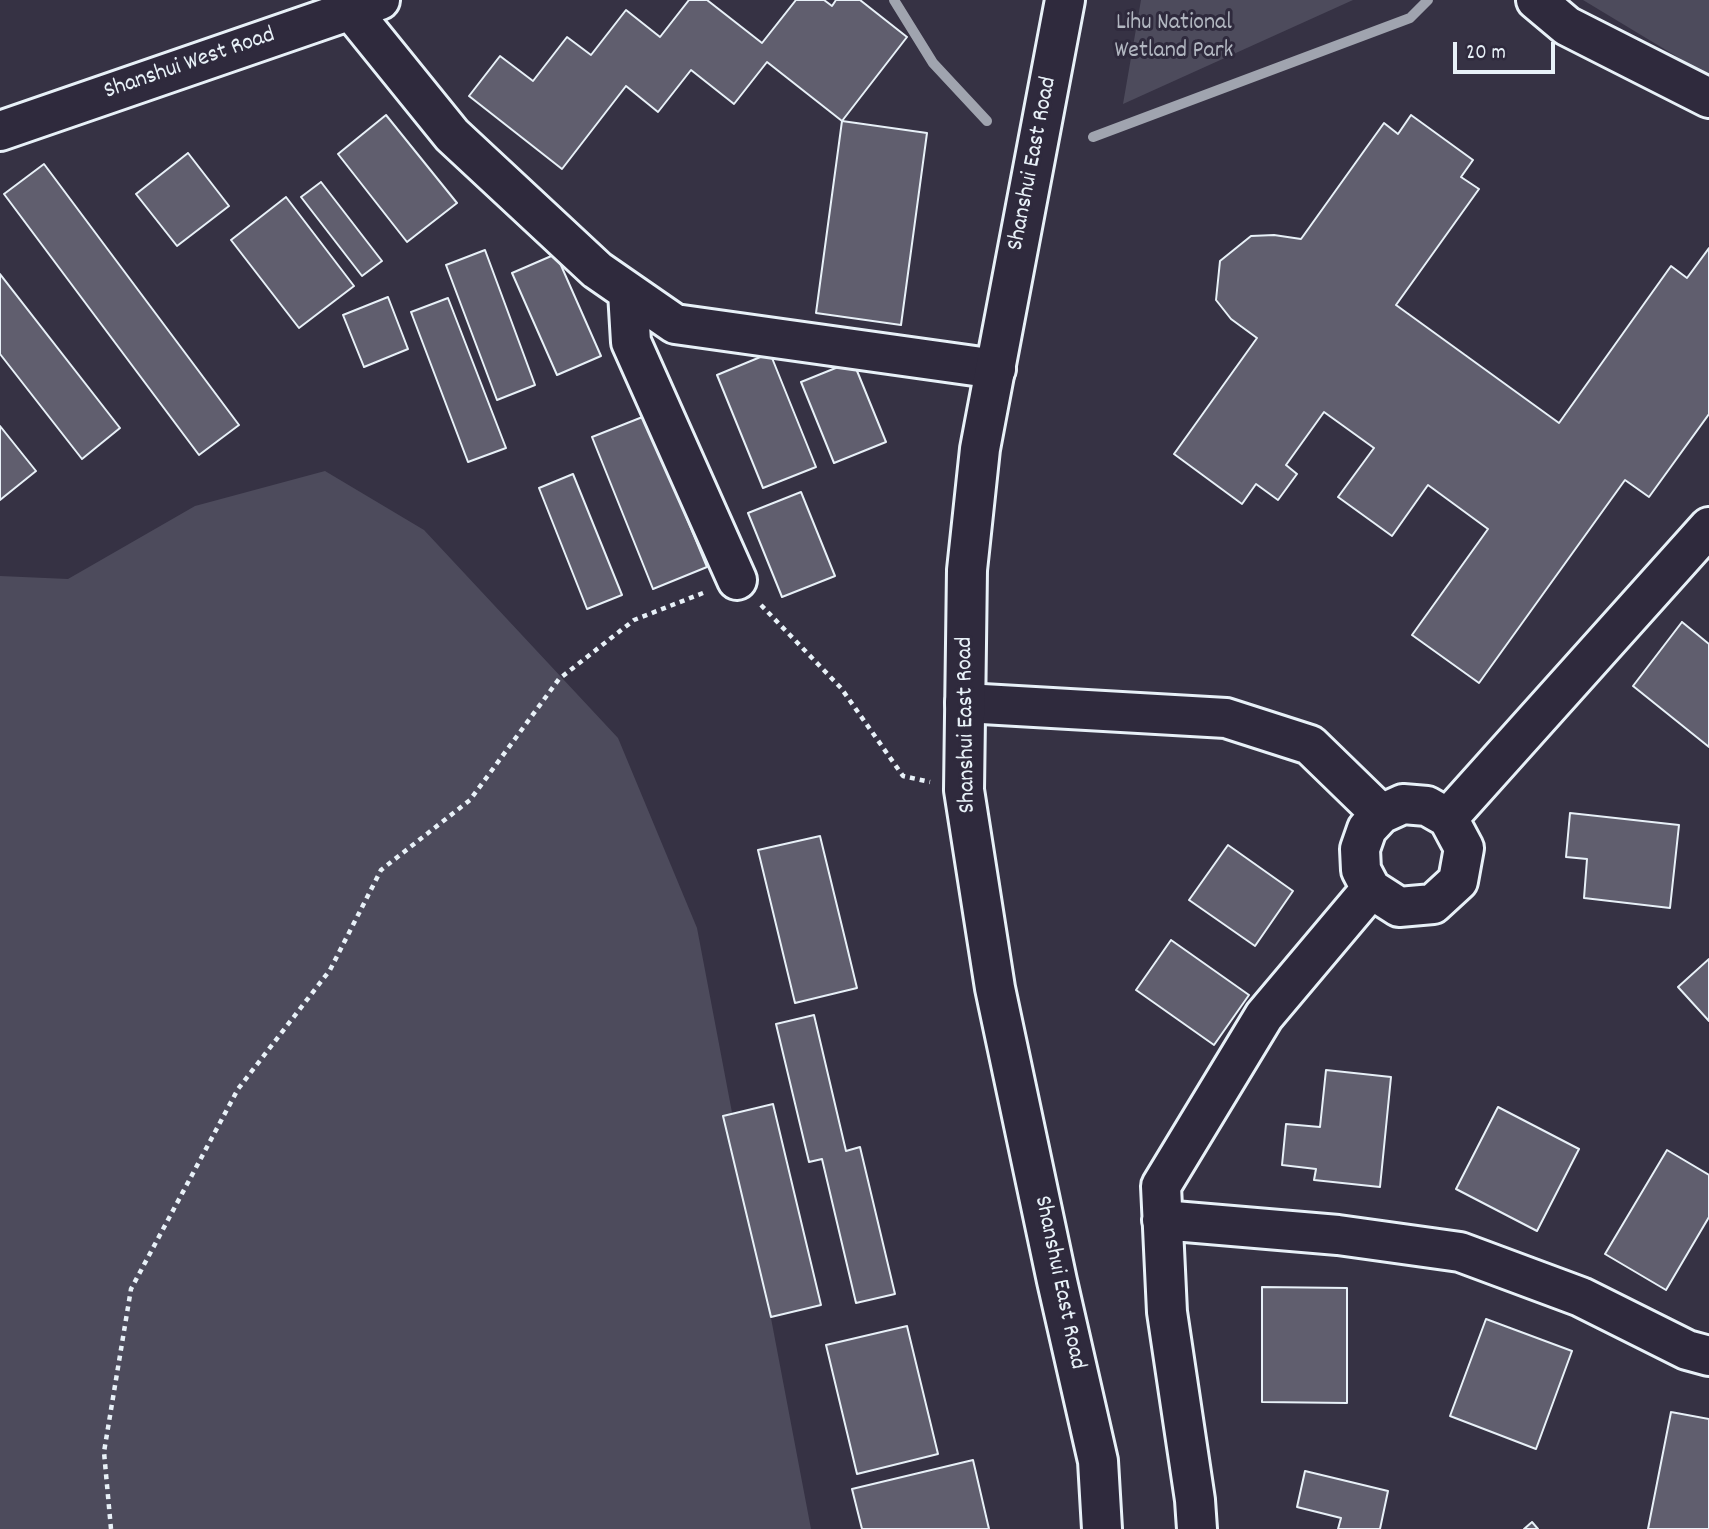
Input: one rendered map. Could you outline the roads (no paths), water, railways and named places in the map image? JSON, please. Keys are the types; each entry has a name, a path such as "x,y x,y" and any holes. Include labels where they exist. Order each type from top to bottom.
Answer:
{"main road":[{"name":"Shanshui East Road","path":"1065,0 980,449 967,570 964,790 995,988 1098,1461 1102,1529"},
{"path":"1536,0 1567,26 1709,98"},
{"path":"365,5 452,135 597,270 675,324 996,369"},
{"name":"Shanshui West Road","path":"0,131 365,5"},
{"path":"628,292 631,342 737,580"},
{"path":"1448,818 1709,527"},
{"path":"965,703 1226,718 1310,745 1381,814"},
{"path":"1403,804 1427,806 1448,818 1464,848 1458,881 1433,904 1399,907 1371,889 1361,870 1360,849 1367,829 1381,814 1403,804"},
{"path":"1197,1529 1167,1312 1161,1186 1264,1016 1371,889"},
{"path":"1162,1220 1338,1235 1460,1252 1581,1297 1687,1350 1709,1356"}],"waterway":[{"path":"894,0 933,63 987,121"},
{"path":"1093,137 1410,18 1428,0"}],"park label":[{"name":"Lihu National Wetland Park","path":"1174,39"}]}
